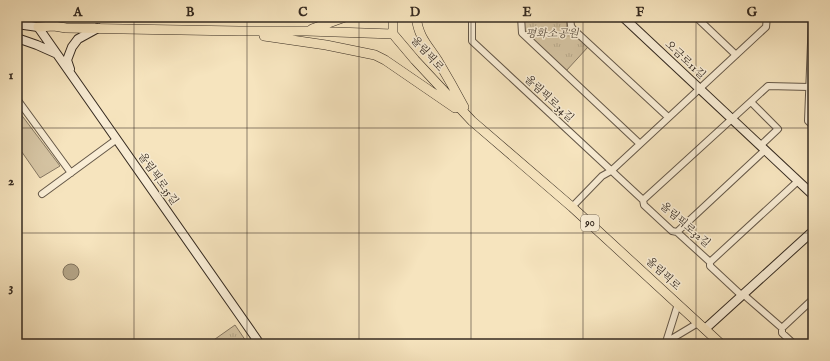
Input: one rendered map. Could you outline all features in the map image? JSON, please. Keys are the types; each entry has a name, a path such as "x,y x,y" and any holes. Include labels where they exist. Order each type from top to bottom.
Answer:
{"main road":[{"path":"307,31 345,17"},
{"path":"393,17 393,34"},
{"path":"416,17 418,28 424,43 438,61 472,121"},
{"name":"90","path":"38,27 54,26 239,32 307,31 393,34"},
{"name":"90","path":"239,32 326,45 375,55 421,84 472,121"},
{"name":"올림픽로","path":"393,34 472,121 572,207 721,344"}],"street":[{"name":"올림픽로34길","path":"472,17 472,41 611,171"},
{"path":"521,17 522,33 640,144"},
{"path":"570,17 571,26 573,29 668,117"},
{"name":"오금로11길","path":"623,17 813,195"},
{"path":"696,17 736,55"},
{"path":"572,207 602,176 611,171 766,27 767,17"},
{"path":"812,21 808,121 813,126"},
{"name":"90","path":"17,24 38,27"},
{"name":"올림픽로35길","path":"38,27 260,344"},
{"path":"72,76 67,60 72,47 78,39 99,28"},
{"path":"17,38 56,53"},
{"path":"643,200 768,86 809,87"},
{"path":"17,99 71,173"},
{"path":"677,232 762,148 778,129 751,102"},
{"path":"42,194 117,139"},
{"name":"올림픽로32길","path":"611,171 643,200 644,205 672,231 677,232 710,262 710,266 740,294 744,295 782,328 782,333 794,344"},
{"path":"710,262 798,181"},
{"path":"665,343 702,326 744,295 813,231"},
{"path":"782,328 813,299"},
{"path":"665,343 678,304"}],"green space":[{"name":"평화소공원","path":"526,17 564,17 567,20 567,27 588,47 566,71 524,32 524,19"},
{"path":"17,109 60,166 40,178 17,145"},
{"path":"235,325 248,344 208,344"}],"shaded area":[{"path":"71,264 77,266 79,272 77,278 71,280 65,278 63,272 65,266"}]}
